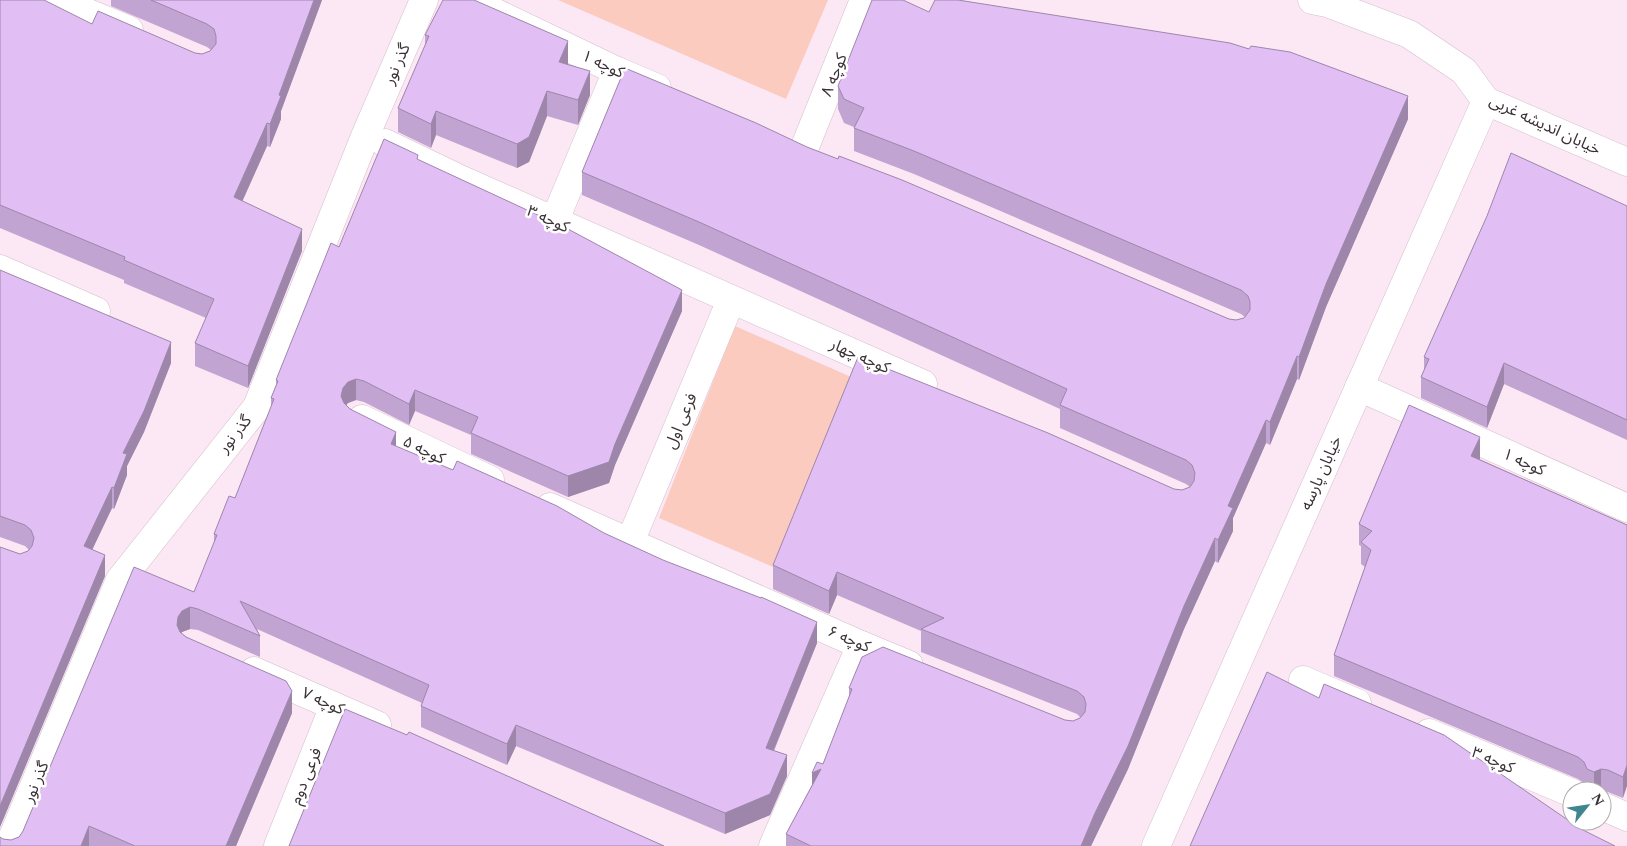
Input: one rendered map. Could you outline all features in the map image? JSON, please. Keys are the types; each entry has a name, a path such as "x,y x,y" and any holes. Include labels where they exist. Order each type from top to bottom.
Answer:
{"street":[{"path":"57,0 156,42"},
{"name":"گذر نور","path":"8,846 120,580 257,407 366,134 424,0"},
{"name":"کوچه ۱","path":"468,0 616,71 679,97"},
{"name":"کوچه ۸","path":"804,149 864,0"},
{"name":"خیابان اندیشه غربی","path":"1322,1 1409,34 1464,71 1486,101 1627,162"},
{"path":"554,222 616,71"},
{"name":"خیابان پارسه","path":"1156,846 1486,101"},
{"name":"کوچه ۳","path":"366,134 554,222 732,300"},
{"path":"778,138 830,159"},
{"path":"0,269 118,321"},
{"name":"کوچه چهار","path":"732,300 947,395"},
{"name":"فرعی اول","path":"630,542 732,300"},
{"name":"کوچه ۱","path":"1359,387 1627,508"},
{"name":"کوچه ۵","path":"357,416 436,456 630,542"},
{"name":"کوچه ۶","path":"630,542 861,645 934,674"},
{"path":"774,846 861,645"},
{"name":"کوچه ۷","path":"228,659 398,734"},
{"name":"کوچه ۳","path":"1303,680 1562,789"},
{"name":"فرعی دوم","path":"278,846 334,706"},
{"path":"1612,810 1627,816"}],"shaded area":[{"path":"558,0 828,0 786,99"},
{"path":"735,326 858,380 780,570 659,518"}],"building":[{"path":"0,0 44,0 92,24 98,11 195,53 202,54 210,51 216,44 214,29 207,24 151,0 314,0 270,124 267,123 234,197 302,229 248,366 195,343 214,299 124,260 125,257 0,205"},
{"path":"443,0 474,0 568,41 559,62 590,71 578,100 547,91 529,137 517,144 436,111 431,124 398,108 429,36 425,35"},
{"path":"872,0 903,0 929,12 935,0 958,0 1230,43 1249,49 1251,46 1290,52 1408,96 1326,284 1299,357 1297,356 1270,422 1266,420 1228,506 1233,508 1218,540 1215,538 1184,606 1128,746 1081,846 811,846 786,834 821,769 812,773 817,762 823,764 852,689 849,688 862,657 883,647 1065,720 1073,721 1080,718 1085,712 1086,704 1084,697 1077,691 921,629 944,618 837,572 829,591 773,565 858,357 1048,433 1174,489 1182,490 1190,487 1194,481 1195,473 1192,465 1186,460 1060,405 1067,389 699,222 582,172 625,68 756,123 807,147 838,159 839,156 902,180 1229,319 1244,318 1250,310 1250,302 1248,296 1241,290 914,151 854,128 864,108 844,99 838,86"},
{"path":"384,139 418,155 417,159 568,229 682,290 615,444 609,462 568,476 471,433 478,417 415,390 409,404 364,381 356,379 348,382 343,388 341,396 344,403 350,409 396,432 391,444 453,470 457,461 557,506 604,533 663,560 761,597 817,622 766,748 787,755 770,794 725,813 516,725 507,744 421,706 429,685 240,601 260,636 190,607 182,611 178,617 177,625 180,632 186,637 286,681 292,691 226,846 135,846 89,826 81,846 0,846 0,837 11,840 19,837 23,831 134,567 194,592 217,535 214,534 229,496 235,498 274,399 271,398 278,381 276,380 331,243 339,247"},
{"path":"1511,153 1627,206 1627,420 1504,363 1487,407 1421,377 1429,359 1424,357 1487,216"},
{"path":"0,270 171,342 144,411 123,453 127,454 114,488 112,487 84,546 105,555 0,806 0,547 20,554 28,551 32,546 34,538 31,530 25,525 0,516"},
{"path":"1409,405 1480,437 1471,456 1627,525 1627,765 1623,777 1608,770 1601,769 1594,772 1587,769 1584,762 1578,757 1334,655 1371,550 1361,542 1372,531 1359,524"},
{"path":"1267,672 1319,698 1324,684 1444,735 1562,816 1562,831 1585,831 1615,846 1190,846"},
{"path":"345,709 407,735 409,732 664,846 289,846"}]}
